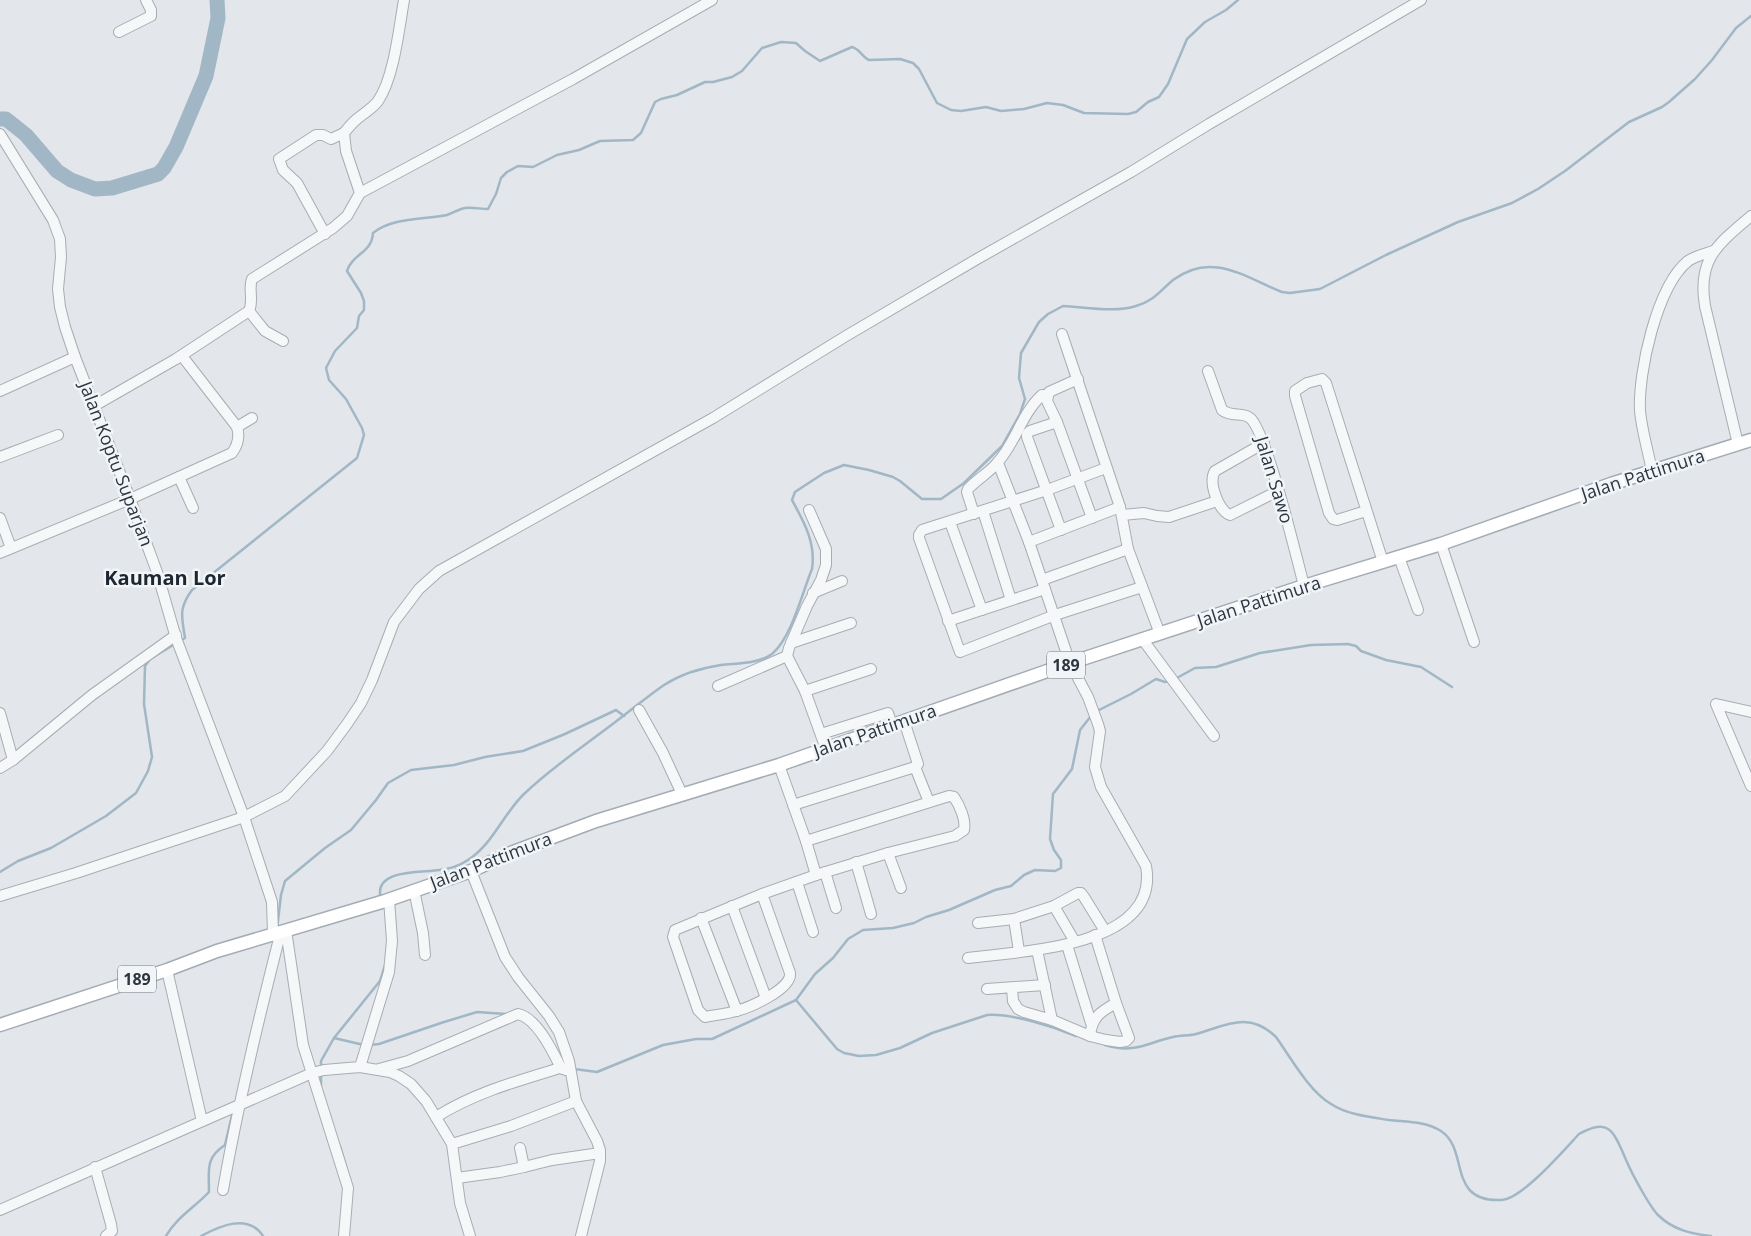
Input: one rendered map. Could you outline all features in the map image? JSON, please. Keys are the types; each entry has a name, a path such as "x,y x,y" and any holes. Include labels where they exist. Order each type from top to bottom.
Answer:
{"main road":[{"name":"Jalan Pattimura","path":"0,1025 167,970 218,951 384,901 471,871 548,838 682,794 779,765 1070,663 1304,586 1441,544 1525,516 1611,484 1751,440"}],"street":[{"path":"118,32 150,16 151,10 146,0"},
{"path":"325,234 296,183 283,170 279,159 316,135 323,135 332,139 344,133 377,102 386,84 396,46 404,0"},
{"path":"94,406 182,356 249,311 251,304 250,284 252,279 325,234 347,216 360,194 573,79 712,0"},
{"path":"0,896 76,873 244,817 285,796 328,751 361,703 372,680 394,622 418,589 439,570 713,418 846,336 1131,172 1421,0"},
{"path":"344,133 346,151 360,194"},
{"name":"Jalan Koptu Suparjan","path":"2,138 53,220 60,239 61,257 58,289 60,307 75,358 157,572 176,636 244,817 272,902 279,932"},
{"path":"1738,444 1703,296 1702,283 1705,269 1720,242 1751,216"},
{"path":"1652,471 1640,413 1640,394 1644,366 1658,308 1669,285 1689,260 1713,252"},
{"path":"249,311 265,331 278,339"},
{"path":"1062,334 1121,511 1128,549 1160,634"},
{"path":"0,552 130,499 232,453 236,447 239,435 237,428 182,356"},
{"path":"0,391 75,358"},
{"name":"Jalan Sawo","path":"1208,371 1222,410 1232,415 1244,415 1252,419 1264,443 1304,586"},
{"path":"1078,379 1049,392 1047,401 1057,422 1092,518"},
{"path":"1366,511 1337,520 1333,519 1329,513 1295,396 1295,391 1307,383 1322,379 1326,383 1383,562"},
{"path":"1011,600 979,512 967,492 968,489 998,463 1028,410 1042,395 1048,396"},
{"path":"237,428 252,418"},
{"path":"1057,422 1030,431 1027,434 1061,530"},
{"path":"0,457 58,436"},
{"path":"1264,443 1215,471 1211,479 1217,501 1226,513 1230,514 1278,491"},
{"path":"968,958 1037,950 1071,943 1100,933 1127,919 1133,913 1141,902 1148,876 1146,866 1096,776 1095,760 1100,732 1094,711 1070,663 1029,542 998,463"},
{"path":"1106,468 1078,480 922,530 919,534 958,650 962,652 1055,615 1142,587"},
{"path":"179,477 194,508"},
{"path":"1029,542 1092,518 1121,511 1169,516 1217,501"},
{"path":"809,510 823,541 826,565 787,656 805,691 826,749"},
{"path":"0,518 11,548"},
{"path":"950,522 982,610"},
{"path":"1441,544 1474,642"},
{"path":"948,622 1011,600 1128,549"},
{"path":"1399,557 1418,610"},
{"path":"814,593 842,581"},
{"path":"791,643 851,623"},
{"path":"0,768 13,760 92,695 176,636"},
{"path":"1143,640 1214,736"},
{"path":"718,686 787,656"},
{"path":"805,691 871,669"},
{"path":"1751,712 1716,704 1751,786"},
{"path":"639,710 663,753 682,794"},
{"path":"0,713 13,760"},
{"path":"793,805 915,768 918,764 898,723 888,713 821,734"},
{"path":"779,765 806,841 836,908"},
{"path":"915,768 929,802"},
{"path":"762,894 790,977 786,985 766,998 737,1011 705,1017 698,1010 673,937 675,930 762,894 820,873 955,836 964,830 964,821 954,797 949,796 806,841"},
{"path":"888,853 901,888"},
{"path":"856,862 871,914"},
{"path":"471,871 493,931 505,957 560,1032 576,1101 597,1141 600,1153 598,1172 589,1198 581,1236"},
{"path":"797,882 813,932"},
{"path":"414,890 423,933 425,956"},
{"path":"978,923 1014,919 1054,906 1078,893 1081,894 1100,933 1116,1003 1128,1033 1128,1040 1120,1042 1090,1036 1052,1020 1024,1012 1018,1009 1012,1001 1012,988"},
{"path":"360,1067 389,972 392,941 384,901"},
{"path":"732,906 766,998"},
{"path":"1054,906 1071,943 1091,1023 1090,1036"},
{"path":"701,918 737,1011"},
{"path":"1014,919 1019,951"},
{"path":"279,932 304,1045 318,1071 348,1188 343,1235"},
{"path":"223,1190 237,1107 279,932"},
{"path":"1037,950 1052,1020"},
{"path":"167,970 202,1121"},
{"path":"987,989 1046,985"},
{"path":"1091,1023 1104,1010 1116,1003"},
{"path":"378,1069 408,1061 518,1014 525,1016 542,1034 567,1066"},
{"path":"436,1117 451,1107 483,1092 567,1066"},
{"path":"0,1210 94,1167 318,1071 360,1067 378,1069 399,1076 411,1084 426,1101 452,1144 464,1219 470,1236"},
{"path":"452,1144 511,1126 576,1101"},
{"path":"520,1148 524,1167"},
{"path":"457,1178 600,1153"},
{"path":"94,1167 111,1224 112,1231 106,1236"}],"waterway":[{"path":"0,119 6,119 26,135 57,171 71,180 95,189 112,188 158,174 164,168 176,147 206,76 218,18 217,0"},
{"path":"180,641 185,638 182,619 183,608 192,590 357,458 364,435 362,428 346,399 329,380 326,368 335,351 357,328 359,316 364,310 364,301 361,293 347,271 353,261 369,245 373,233 381,228 408,220 447,215 465,208 488,209 496,194 501,178 507,172 518,166 533,167 557,155 579,150 600,141 633,140 641,133 655,102 677,95 705,82 732,77 742,71 762,48 781,42 796,43 820,61 852,47 869,60 900,59 913,63 919,69 937,103 951,110 961,111 986,107 1001,111 1024,109 1047,103 1063,105 1084,113 1128,114 1136,112 1148,102 1159,97 1168,84 1187,39 1205,22 1226,10 1238,0"},
{"path":"381,899 380,889 384,882 391,877 411,872 447,869 458,866 468,860 484,846 517,802 534,785 664,685 699,670 760,660 772,654 791,626 812,569 811,542 805,525 792,500 795,492 824,473 844,465 893,477 922,499 941,499 964,483 1002,446 1020,414 1025,399 1019,378 1021,353 1039,322 1048,314 1063,306 1109,309 1136,306 1152,298 1173,280 1187,272 1201,268 1215,267 1228,270 1282,292 1290,293 1320,289 1386,255 1458,222 1512,203 1538,189 1565,171 1629,122 1669,102 1695,79 1736,28 1751,16"},
{"path":"0,872 18,861 51,848 106,816 136,793 148,771 152,757 144,704 145,666 150,659 175,644"},
{"path":"1175,679 1195,668 1216,667 1260,653 1311,645 1348,644 1386,660 1421,667 1452,687"},
{"path":"1097,711 1156,679 1165,682 1170,681"},
{"path":"277,929 281,895 285,881 325,848 351,830 388,783 411,770 454,765 485,757 523,751 616,710 624,716"},
{"path":"796,1000 815,974 833,958 848,939 863,930 893,928 914,923 995,890 1011,886 1024,875 1035,870 1055,871 1061,868 1061,860 1054,850 1050,839 1053,794 1072,769 1080,730 1091,716"},
{"path":"321,1067 321,1061 334,1038 380,981 385,965"},
{"path":"574,1069 597,1072 663,1045 696,1039 712,1039 796,1000 837,1049 844,1053 859,1056 876,1055 900,1048 932,1033 987,1015 1020,1018 1076,1036"},
{"path":"369,1045 379,1044 477,1012 506,1014"},
{"path":"1105,1045 1133,1048 1173,1037 1196,1034 1238,1022 1256,1024 1276,1037 1308,1083 1331,1104 1359,1115 1422,1124 1441,1131 1450,1140 1455,1150 1461,1174 1466,1184 1473,1193 1484,1199 1502,1200 1510,1197 1531,1183 1579,1134 1594,1128 1605,1127 1611,1131 1616,1139 1637,1182 1658,1215 1670,1224 1683,1230 1711,1236"},
{"path":"334,1038 364,1045"},
{"path":"321,1075 321,1087"},
{"path":"166,1236 180,1218 209,1192 211,1160 225,1145 233,1111"},
{"path":"340,1146 347,1170"},
{"path":"201,1236 225,1226 242,1223 257,1229 263,1236"}],"district":[{"name":"Kauman Lor","path":"165,578"}]}
